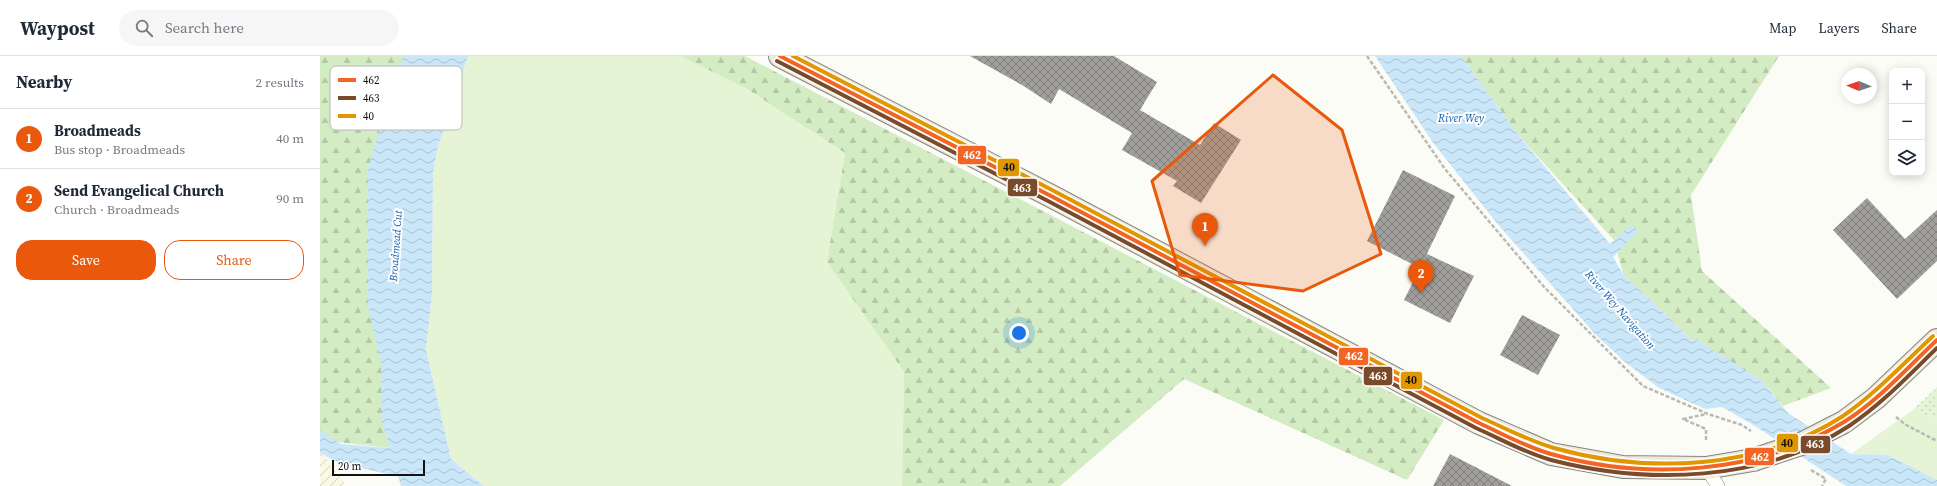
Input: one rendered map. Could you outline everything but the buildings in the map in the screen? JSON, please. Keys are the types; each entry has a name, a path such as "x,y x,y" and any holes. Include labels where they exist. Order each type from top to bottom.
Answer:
{"main road":[{"path":"780,56 1480,423 1551,454 1622,467 1706,468 1753,460 1801,444 1844,422 1876,398 1937,340"}],"lane":[{"path":"1706,468 1718,486"}],"path":[{"path":"1367,56 1445,169 1545,288 1643,386 1708,414 1682,419 1706,430 1706,468"},
{"path":"1906,425 1937,441"}],"highlighted area":[{"path":"1273,75 1342,130 1381,254 1303,291 1180,275 1152,181"}],"green space":[{"path":"320,56 413,56 412,66 330,66 330,130 409,130 390,448 320,440"},
{"path":"468,56 680,56 747,89 845,153 827,262 904,372 902,486 484,486 451,459 426,350 432,294 433,173 437,150 444,130 462,130 462,74"},
{"path":"680,56 745,56 1444,420 1407,480 1184,379 1060,486 902,486 904,372 827,262 845,153 747,89"},
{"path":"1461,56 1779,56 1691,195 1702,271 1831,388 1783,406 1762,381 1693,341 1623,274 1614,240 1520,137"},
{"path":"1937,387 1937,420 1914,409"},
{"path":"1914,409 1937,420 1937,480 1888,455 1851,454"},
{"path":"320,450 345,484 344,486 320,486"}],"water":[{"path":"404,56 468,56 462,74 462,66 400,65"},
{"name":"River Wey","path":"1375,56 1461,56 1520,137 1610,244 1631,225 1638,232 1613,257 1623,274 1693,341 1696,339 1762,381 1788,413 1851,454 1888,455 1937,480 1937,486 1846,486 1755,426 1722,407 1705,409 1659,388 1626,363 1595,334 1500,227 1434,144"},
{"name":"Broadmead Cut","path":"380,130 444,130 437,150 433,173 432,294 426,350 451,459 484,486 401,486 398,476 341,464 320,453 320,430 341,444 390,448 382,423 381,360 368,307 368,169"}],"transit line":[{"name":"462","path":"780,56 1051,196 1479,423 1524,444 1551,454 1588,463 1625,468 1663,469 1701,468 1739,462 1775,453 1811,439 1844,422 1857,413 1881,394 1937,340"},
{"name":"40","path":"793,56 1054,191 1482,418 1526,438 1554,448 1627,462 1664,464 1702,462 1740,457 1776,447 1811,434 1843,416 1878,388 1933,336"},
{"name":"463","path":"777,61 1048,201 1476,428 1522,450 1551,460 1588,468 1626,473 1665,475 1704,473 1742,468 1780,458 1815,445 1849,426 1884,399 1937,348"}],"place":[{"name":"Broadmeads","path":"1205,246"},
{"name":"Send Evangelical Church","path":"1421,293"}],"water label":[{"name":"River Wey Navigation","path":"1620,310"}]}
